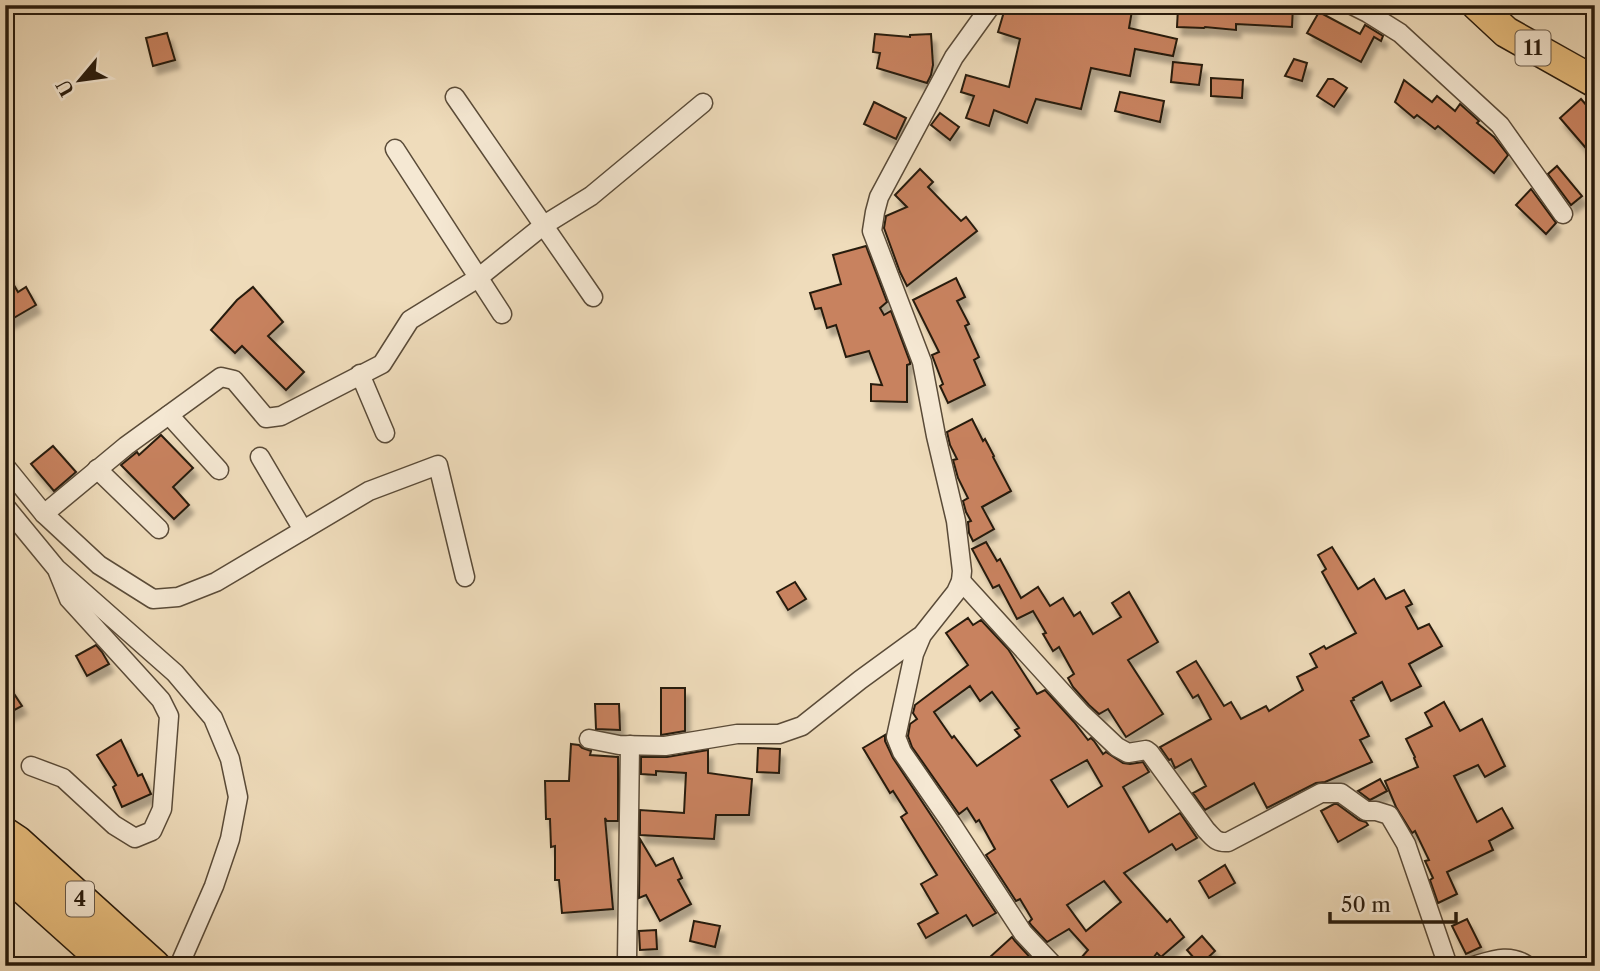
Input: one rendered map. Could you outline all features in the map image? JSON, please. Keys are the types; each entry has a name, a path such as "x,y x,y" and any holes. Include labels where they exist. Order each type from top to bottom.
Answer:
{"highway":[{"name":"11","path":"1477,5 1506,32 1595,82"},
{"name":"4","path":"5,834 18,842 154,966"},
{"name":"4","path":"5,871 111,966"}],"street":[{"path":"994,5 954,57 879,197 874,212 873,231 922,362 956,521 962,571 956,592 922,635 914,654 896,737 902,752 1023,933 1054,966"},
{"path":"1352,5 1400,33 1500,125 1563,214"},
{"path":"455,97 593,297"},
{"path":"44,514 97,469 220,377 234,380 266,418 281,416 382,364 410,320 478,278 544,225 591,196 703,103"},
{"path":"395,149 502,314"},
{"path":"360,374 385,433"},
{"path":"169,415 219,470"},
{"path":"260,457 303,530"},
{"path":"5,466 44,514 99,565 153,599 178,597 216,582 369,491 438,465 465,577"},
{"path":"97,469 159,529"},
{"path":"5,506 56,568 175,673 213,718 230,759 238,797 230,839 214,886 179,966"},
{"path":"31,766 63,778 114,825 135,838 152,831 162,809 169,716 161,700 69,599 56,568"},
{"path":"961,581 1066,697 1116,747 1128,753 1150,753 1217,841 1228,842 1321,793 1341,793 1366,811 1389,815 1406,844 1448,966"},
{"path":"589,739 618,745 665,746 737,734 779,734 802,726 922,635"},
{"path":"627,960 630,745"},
{"path":"1474,966 1506,957 1522,961 1528,966"}],"building":[{"path":"1006,5 1030,12 1032,5 1133,5 1129,28 1177,39 1173,56 1135,49 1130,76 1091,68 1081,109 1036,99 1027,123 994,110 989,126 966,118 974,96 961,92 966,75 1009,87 1020,39 998,32"},
{"path":"1213,5 1293,5 1292,27 1236,24 1236,30 1177,27 1178,8 1213,10"},
{"path":"1319,12 1360,34 1365,25 1383,36 1381,41 1374,37 1361,62 1307,33"},
{"path":"167,33 175,60 153,66 146,38"},
{"path":"875,34 910,37 931,34 933,65 927,83 877,68 880,53 873,52"},
{"path":"1294,59 1307,63 1302,81 1285,76"},
{"path":"1173,62 1202,65 1199,85 1171,82"},
{"path":"1211,78 1243,80 1242,98 1211,96"},
{"path":"1328,79 1333,79 1347,88 1334,107 1317,96"},
{"path":"1404,80 1432,102 1437,96 1455,111 1460,104 1479,121 1477,123 1494,137 1508,155 1494,173 1438,126 1435,129 1417,115 1414,118 1395,102"},
{"path":"1120,92 1164,101 1160,122 1115,111"},
{"path":"1581,99 1595,115 1595,139 1585,147 1560,118"},
{"path":"874,102 906,118 896,139 864,124"},
{"path":"940,113 959,127 950,140 931,125"},
{"path":"1557,166 1582,196 1571,205 1548,174"},
{"path":"920,169 933,182 928,187 961,221 966,217 977,231 907,286 884,228 886,216 907,207 895,195"},
{"path":"1531,189 1556,223 1546,234 1516,205"},
{"path":"866,246 887,302 880,308 884,315 891,311 910,362 907,365 907,402 871,401 871,384 882,385 869,351 846,357 836,325 827,328 821,308 815,309 810,293 841,284 833,255"},
{"path":"5,270 18,292 26,287 36,305 5,323"},
{"path":"956,278 965,297 957,301 969,324 965,326 979,357 974,360 985,385 948,403 940,386 943,384 932,355 939,352 913,300"},
{"path":"253,287 283,322 268,336 304,372 286,390 242,346 235,353 211,330 237,300"},
{"path":"972,419 1011,491 982,507 994,529 973,541 969,533 968,522 971,521 963,501 968,498 958,478 953,460 957,459 947,432"},
{"path":"161,435 193,468 173,487 189,505 174,519 121,465 137,452 139,455"},
{"path":"53,446 76,472 54,491 31,464"},
{"path":"986,542 997,561 1000,559 1021,598 1038,587 1050,606 1063,598 1074,616 1080,612 1093,634 1121,617 1112,603 1129,592 1158,642 1128,660 1163,714 1126,737 1108,709 1099,714 1089,705 1073,687 1068,678 1074,674 1059,647 1053,651 1033,611 1017,619 999,585 993,588 972,549"},
{"path":"1332,547 1358,589 1374,579 1386,599 1404,590 1412,604 1406,607 1418,629 1429,624 1442,646 1409,664 1421,686 1391,701 1382,682 1351,701 1369,736 1360,740 1372,762 1325,782 1316,783 1267,808 1254,783 1205,810 1193,793 1206,786 1191,759 1175,768 1160,747 1211,719 1198,695 1193,698 1177,672 1196,661 1224,706 1231,702 1241,719 1266,706 1269,711 1303,690 1297,677 1317,667 1310,654 1356,633 1322,572 1326,569 1318,555"},
{"path":"795,582 806,599 788,610 777,592"},
{"path":"968,618 973,625 981,620 1008,649 1037,694 1045,690 1103,754 1106,752 1123,763 1143,762 1149,772 1123,787 1149,832 1180,813 1197,838 1176,850 1172,844 1124,873 1167,922 1170,919 1184,937 1161,957 1157,953 1147,966 1133,966 1126,961 1122,966 1074,966 1088,950 1069,929 1047,942 1029,922 1032,919 1020,899 1016,901 986,855 995,849 979,820 976,822 967,808 959,814 912,747 908,736 910,724 917,719 913,713 915,705 968,665 946,633","holes":["970,686 980,701 992,692 1019,728 1015,730 1020,736 977,766 954,736 952,738 934,712","1087,760 1102,786 1068,807 1051,780","1104,881 1121,902 1086,931 1067,905"]},
{"path":"96,645 109,664 87,676 76,656"},
{"path":"5,680 22,706 5,715"},
{"path":"661,688 685,688 685,731 661,735"},
{"path":"1444,702 1460,731 1482,719 1505,766 1485,777 1478,765 1454,776 1477,822 1502,808 1513,828 1489,841 1493,850 1447,872 1457,894 1438,903 1430,880 1433,878 1425,861 1429,860 1415,831 1412,833 1396,807 1385,781 1418,767 1406,739 1432,726 1425,713"},
{"path":"595,704 619,704 620,730 596,729"},
{"path":"885,735 893,758 996,913 973,926 966,915 926,938 918,924 938,913 921,884 937,875 901,817 907,813 893,791 890,793 863,748"},
{"path":"121,740 138,776 142,774 151,794 122,807 113,787 116,785 97,755"},
{"path":"571,744 591,751 590,755 618,757 618,821 607,821 605,818 613,909 562,913 559,880 555,880 555,846 551,847 550,819 546,819 545,781 569,781"},
{"path":"758,748 780,749 779,773 757,772"},
{"path":"708,750 708,773 752,779 749,815 716,815 714,839 640,835 640,810 684,813 686,773 656,771 656,775 641,774 641,757 667,757"},
{"path":"1380,779 1387,791 1370,800 1358,791"},
{"path":"1334,804 1368,825 1338,842 1321,811"},
{"path":"640,839 656,866 673,858 682,878 678,880 691,904 660,921 646,895 639,898"},
{"path":"1225,865 1235,883 1209,898 1199,881"},
{"path":"1467,919 1481,947 1466,954 1452,926"},
{"path":"694,921 720,926 715,947 690,941"},
{"path":"656,930 657,949 640,950 639,931"},
{"path":"1202,936 1215,951 1200,965 1187,950"},
{"path":"1012,937 1038,966 998,966 990,957"}]}
